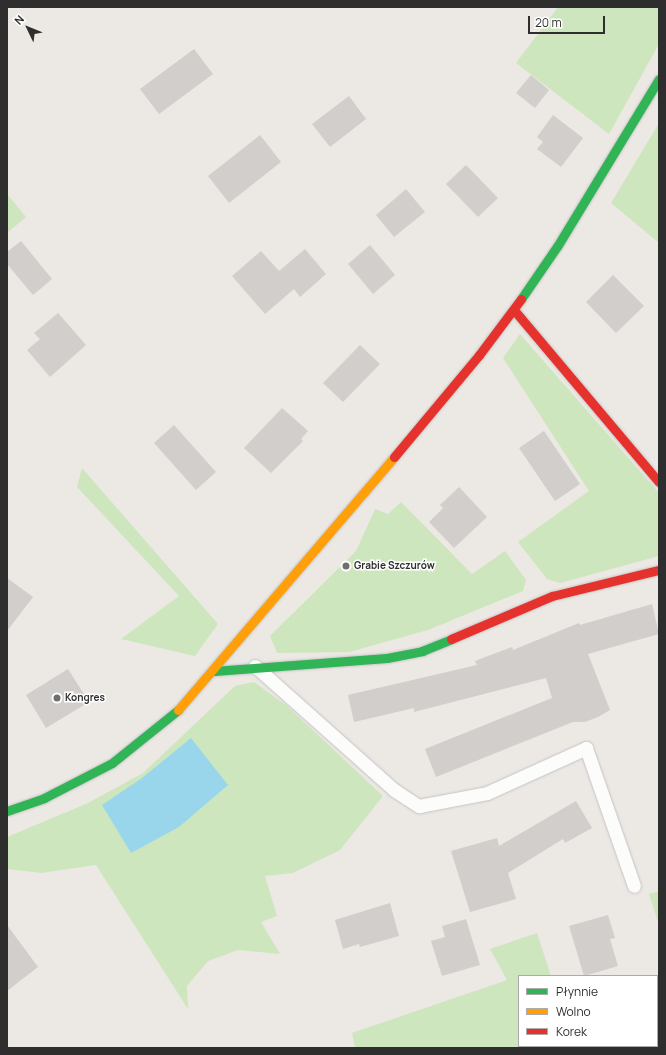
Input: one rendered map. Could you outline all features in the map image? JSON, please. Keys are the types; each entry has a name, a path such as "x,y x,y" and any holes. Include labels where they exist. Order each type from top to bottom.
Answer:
{"street":[{"path":"7,811 44,798 112,762 167,721 214,671 479,355 514,310 558,245 659,79"},
{"path":"514,310 659,482"},
{"path":"214,671 255,666 387,658 422,651 552,596 659,570"}],"lane":[{"path":"255,666 394,790 419,806 487,793 586,748 634,886"}],"green space":[{"path":"558,7 659,7 659,44 609,134 516,63"},
{"path":"659,123 659,243 611,203"},
{"path":"7,194 26,217 7,233"},
{"path":"520,334 659,493 659,556 560,583 547,579 518,542 589,491 503,358"},
{"path":"82,468 218,624 195,656 121,639 179,596 77,487"},
{"path":"401,502 472,574 505,551 526,580 523,591 428,630 349,652 277,653 270,636 356,551 375,509 388,514"},
{"path":"254,682 287,706 383,796 340,850 293,873 265,876 277,916 261,922 280,954 238,950 208,961 187,986 188,1009 96,865 41,873 7,869 7,837 88,803 143,773 235,686"},
{"path":"659,891 659,925 649,894"},
{"path":"537,933 551,975 518,975 518,1047 561,1048 355,1048 352,1033 507,980 490,949"}],"water":[{"path":"191,738 228,785 179,827 131,853 102,805 142,778"}],"building":[{"path":"194,49 213,74 159,114 140,89"},
{"path":"531,75 549,90 535,108 516,93"},
{"path":"349,96 366,119 330,147 312,124"},
{"path":"553,115 583,138 561,167 537,149 543,142 537,137"},
{"path":"260,135 281,162 229,203 208,176"},
{"path":"466,165 498,198 478,217 446,184"},
{"path":"406,189 425,212 394,237 376,215"},
{"path":"21,241 52,279 33,295 7,264 7,252"},
{"path":"370,245 395,275 373,294 348,264"},
{"path":"305,249 326,274 300,297 294,289 265,314 232,276 261,251 279,271"},
{"path":"613,275 644,306 616,333 586,302"},
{"path":"58,313 86,345 50,377 27,350 40,339 34,333"},
{"path":"360,345 380,364 343,402 323,383"},
{"path":"282,408 308,431 301,439 303,441 271,473 244,448"},
{"path":"174,425 216,472 196,490 154,443"},
{"path":"544,431 580,484 555,501 519,448"},
{"path":"459,487 487,517 454,548 429,522 443,508 440,505"},
{"path":"7,578 33,597 7,631"},
{"path":"652,604 659,634 588,654 610,710 598,717 585,722 573,722 436,777 425,749 552,698 546,678 414,712 414,708 354,722 348,695 477,665 475,661 512,647 513,650 579,623 580,625"},
{"name":"Kongres","path":"68,669 89,702 46,728 26,695"},
{"path":"576,801 592,828 565,843 563,839 508,873 516,899 470,912 451,851 497,838 499,846"},
{"path":"390,903 399,936 360,947 359,944 343,949 335,920"},
{"path":"608,915 615,938 610,939 618,966 584,975 569,926"},
{"path":"466,919 480,965 442,976 431,941 445,937 442,926"},
{"path":"7,925 38,967 7,991"}],"traffic: fast":[{"path":"521,299 558,245 659,79"},
{"path":"214,671 387,658 422,651 451,639"},
{"path":"7,811 44,798 112,763 178,710"}],"traffic: slow":[{"path":"178,710 394,457"}],"traffic: jam":[{"path":"394,457 479,355 521,299"},
{"path":"514,310 659,482"},
{"path":"451,639 552,596 659,570"}],"place":[{"name":"Grabie Szczurów","path":"346,566"},
{"name":"Kongres","path":"57,698"}]}
